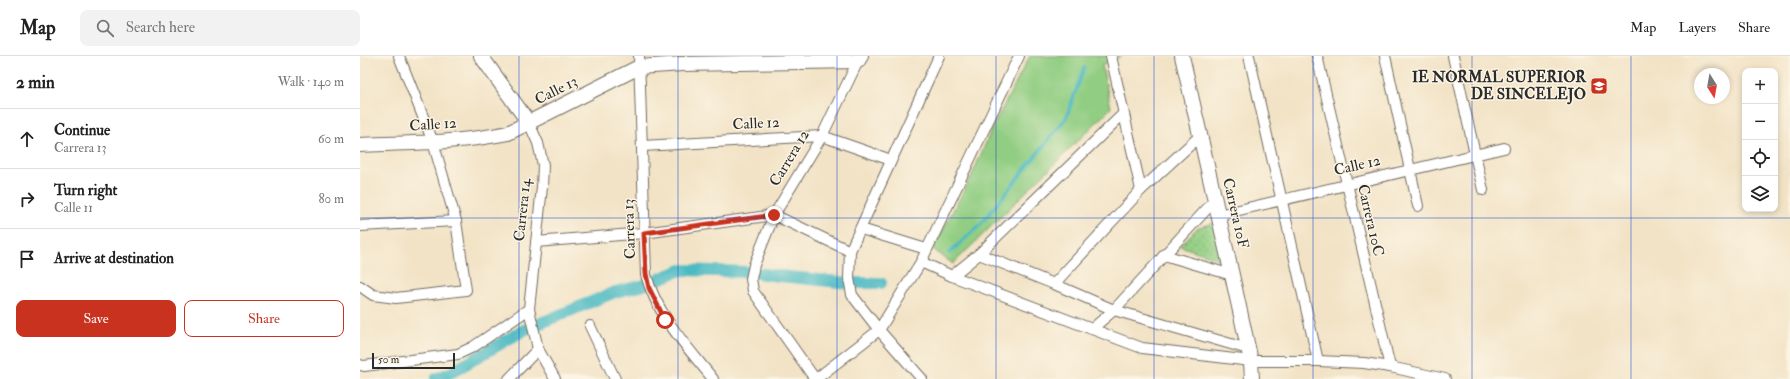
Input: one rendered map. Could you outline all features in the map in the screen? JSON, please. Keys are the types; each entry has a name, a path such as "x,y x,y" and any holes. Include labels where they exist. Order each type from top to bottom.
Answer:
{"street":[{"path":"360,286 373,295 396,298 466,290 456,221 433,142 399,56"},
{"name":"Carrera 14","path":"481,56 529,123 538,143 543,164 542,187 529,309 534,337 538,349 555,379"},
{"path":"922,379 879,330 852,295 849,278 850,251 940,56"},
{"path":"815,379 879,330 921,262 1019,56"},
{"path":"1111,56 1141,190"},
{"name":"Carrera 10F","path":"1182,56 1232,275 1249,355 1252,379"},
{"path":"1249,56 1318,361"},
{"name":"Carrera 10C","path":"1317,56 1390,367"},
{"path":"1385,56 1418,206"},
{"path":"1453,56 1483,190"},
{"name":"Calle 13","path":"529,123 639,61 860,58"},
{"name":"Carrera 12","path":"815,379 753,291 751,279 754,265 774,215 822,136 860,58"},
{"name":"Carrera 13","path":"639,61 644,233 646,274 649,288 665,320 713,379"},
{"path":"952,276 979,254 1124,114"},
{"name":"Calle 12","path":"360,144 433,142 488,137 508,133 529,123"},
{"path":"1054,284 1141,190 1201,135"},
{"name":"Calle 12","path":"642,146 822,136 891,160"},
{"name":"Calle 12","path":"1218,214 1504,148"},
{"path":"1093,328 1114,310 1215,200"},
{"path":"536,242 644,233 774,215 850,251"},
{"path":"360,226 456,221"},
{"path":"861,229 926,249"},
{"path":"979,254 1114,310 1249,355"},
{"path":"1164,255 1232,275"},
{"path":"921,262 952,276 1093,328 1142,348 1390,367 1445,379"},
{"path":"361,368 458,354 479,344 529,309"},
{"path":"590,326 615,379"},
{"path":"509,379 538,349"}],"green space":[{"path":"1030,56 1121,56 1102,65 1111,108 953,264 933,249 973,173 993,126"},
{"path":"1214,223 1221,260 1180,246 1197,228"}],"waterway":[{"path":"949,253 980,225 1066,118 1084,68"},
{"path":"436,379 452,372 524,330 615,292 641,286 681,270 752,272 849,283 881,283"}],"place":[{"name":"IE NORMAL SUPERIOR DE SINCELEJO","path":"1599,86"}],"route":[{"path":"665,320 649,288 646,274 644,233 774,215"}]}
